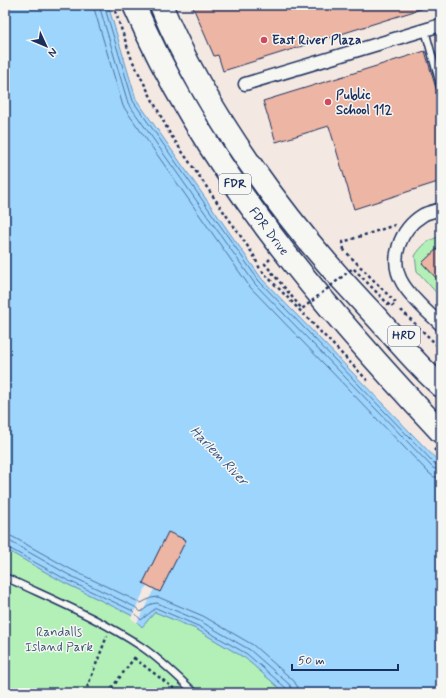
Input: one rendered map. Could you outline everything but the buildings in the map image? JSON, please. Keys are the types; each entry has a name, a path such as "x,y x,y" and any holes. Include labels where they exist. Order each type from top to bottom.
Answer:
{"highway":[{"name":"FDR Drive","path":"134,5 151,45 175,90 226,171 286,254 362,345 441,432"},
{"name":"FDR Drive","path":"161,5 185,58 236,143 296,225 328,265 366,306"},
{"path":"366,306 421,368 441,386"},
{"name":"HRD","path":"366,306 441,366"},
{"path":"362,345 441,411"}],"street":[{"path":"245,84 441,25"},
{"path":"441,210 424,215 406,231 398,245 396,254 398,270 403,285 419,304 441,325"}],"lane":[{"path":"425,30 441,88"},
{"path":"5,577 82,612 142,647 159,659 195,693"}],"path":[{"path":"113,5 132,60 170,134 253,254 260,269 308,319"},
{"path":"270,259 265,264 302,309 353,268 391,307 396,303 344,250 343,242 424,215"},
{"path":"401,310 441,349"},
{"path":"85,693 110,628"},
{"path":"108,693 142,647"},
{"path":"134,658 180,693"}],"green space":[{"path":"441,236 441,253 437,249 422,263 441,283 441,298 417,271 415,256 426,243"},
{"name":"Randalls Island Park","path":"5,549 65,583 131,615 142,627 155,612 196,629 245,658 285,693 5,693"}],"water":[{"name":"Harlem River","path":"5,5 108,5 136,99 262,279 441,464 441,693 285,693 245,658 196,629 155,612 142,627 131,615 65,583 5,549"}],"pier":[{"path":"168,532 186,540 160,592 154,589 137,623 131,618 147,585 143,583"}],"place":[{"name":"East River Plaza","path":"264,40"},
{"name":"Public School 112","path":"328,102"}]}
